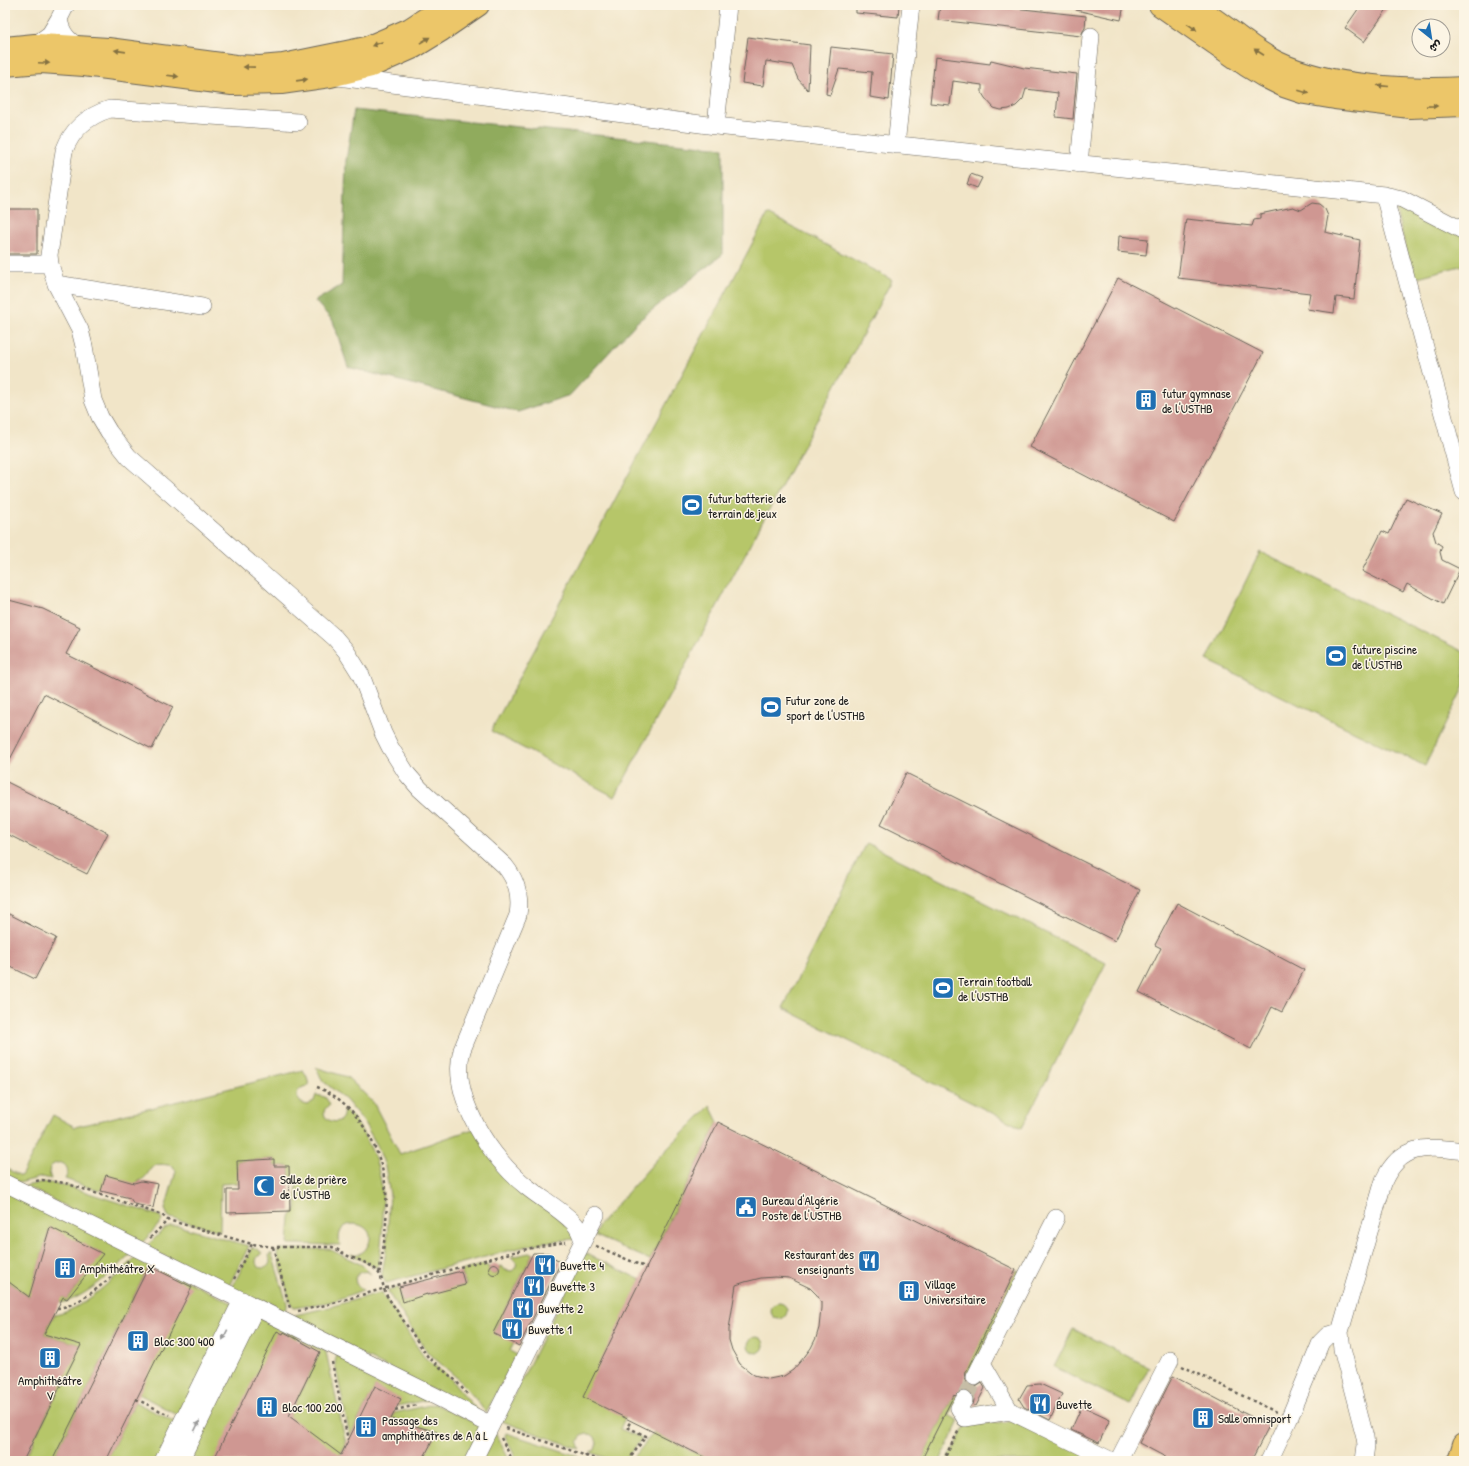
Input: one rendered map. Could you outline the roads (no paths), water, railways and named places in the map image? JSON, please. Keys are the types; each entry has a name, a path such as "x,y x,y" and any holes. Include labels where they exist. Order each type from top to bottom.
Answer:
{"main road":[{"path":"5,48 35,45 79,47 108,49 236,66 260,67 283,65 366,48 410,29 447,5"},
{"path":"5,66 41,62 232,84 281,83 330,76 371,66 414,47 478,5"},
{"path":"1160,5 1258,73 1284,86 1305,93 1410,107 1464,105"},
{"path":"1194,5 1258,51 1274,61 1292,69 1368,85 1410,89 1464,88"},
{"path":"1459,1461 1464,1444"}],"lane":[{"path":"716,126 728,5"},
{"path":"896,145 911,5"},
{"path":"63,12 60,26 70,41 79,47"},
{"path":"35,45 50,34 63,12"},
{"path":"1078,164 1091,36"},
{"path":"330,76 716,126 1384,195 1402,199 1464,231"},
{"path":"298,122 110,109 92,116 77,127 64,151 49,255 50,264 56,284 80,330 93,400 108,432 118,445 135,462 335,638 346,651 361,675 383,733 407,774 420,789 511,873 518,889 518,915 462,1050 459,1067 460,1083 466,1102 477,1127 494,1153 526,1186 573,1222 583,1240"},
{"path":"1384,195 1464,492"},
{"path":"5,264 50,264"},
{"path":"56,284 202,307"},
{"path":"1364,1461 1366,1445 1365,1437 1342,1349 1340,1332 1382,1188 1388,1172 1400,1158 1417,1149 1431,1148 1464,1150"},
{"path":"9,1186 335,1346 499,1429"},
{"path":"473,1461 499,1429 583,1240 596,1215"},
{"path":"1056,1218 979,1370 1010,1411 1112,1461"},
{"path":"162,1461 242,1300"},
{"path":"180,1461 242,1300"},
{"path":"1269,1461 1289,1419 1321,1342 1328,1335 1340,1332"},
{"path":"1118,1461 1170,1360"},
{"path":"964,1400 959,1408 965,1418 1010,1411"}],"tunnel":[{"path":"964,1400 975,1377"}],"place":[{"name":"futur gymnase de l'USTHB","path":"1146,400"},
{"name":"futur batterie de terrain de jeux","path":"692,505"},
{"name":"future piscine de l'USTHB","path":"1336,656"},
{"name":"Futur zone de sport de l'USTHB","path":"771,707"},
{"name":"Terrain football de l'USTHB","path":"943,988"},
{"name":"Salle de prière de l'USTHB","path":"264,1186"},
{"name":"Bureau d'Algérie Poste de l'USTHB","path":"746,1207"},
{"name":"Restaurant des enseignants","path":"869,1261"},
{"name":"Buvette 4","path":"545,1265"},
{"name":"Amphithéâtre X","path":"65,1268"},
{"name":"Buvette 3","path":"534,1286"},
{"name":"Village Universitaire","path":"909,1291"},
{"name":"Buvette 2","path":"523,1308"},
{"name":"Buvette 1","path":"512,1329"},
{"name":"Bloc 300 400","path":"138,1341"},
{"name":"Amphithéâtre V","path":"50,1358"},
{"name":"Buvette","path":"1040,1404"},
{"name":"Bloc 100 200","path":"267,1407"},
{"name":"Salle omnisport","path":"1203,1418"},
{"name":"Passage des amphithéâtres de A à L","path":"366,1427"}]}
